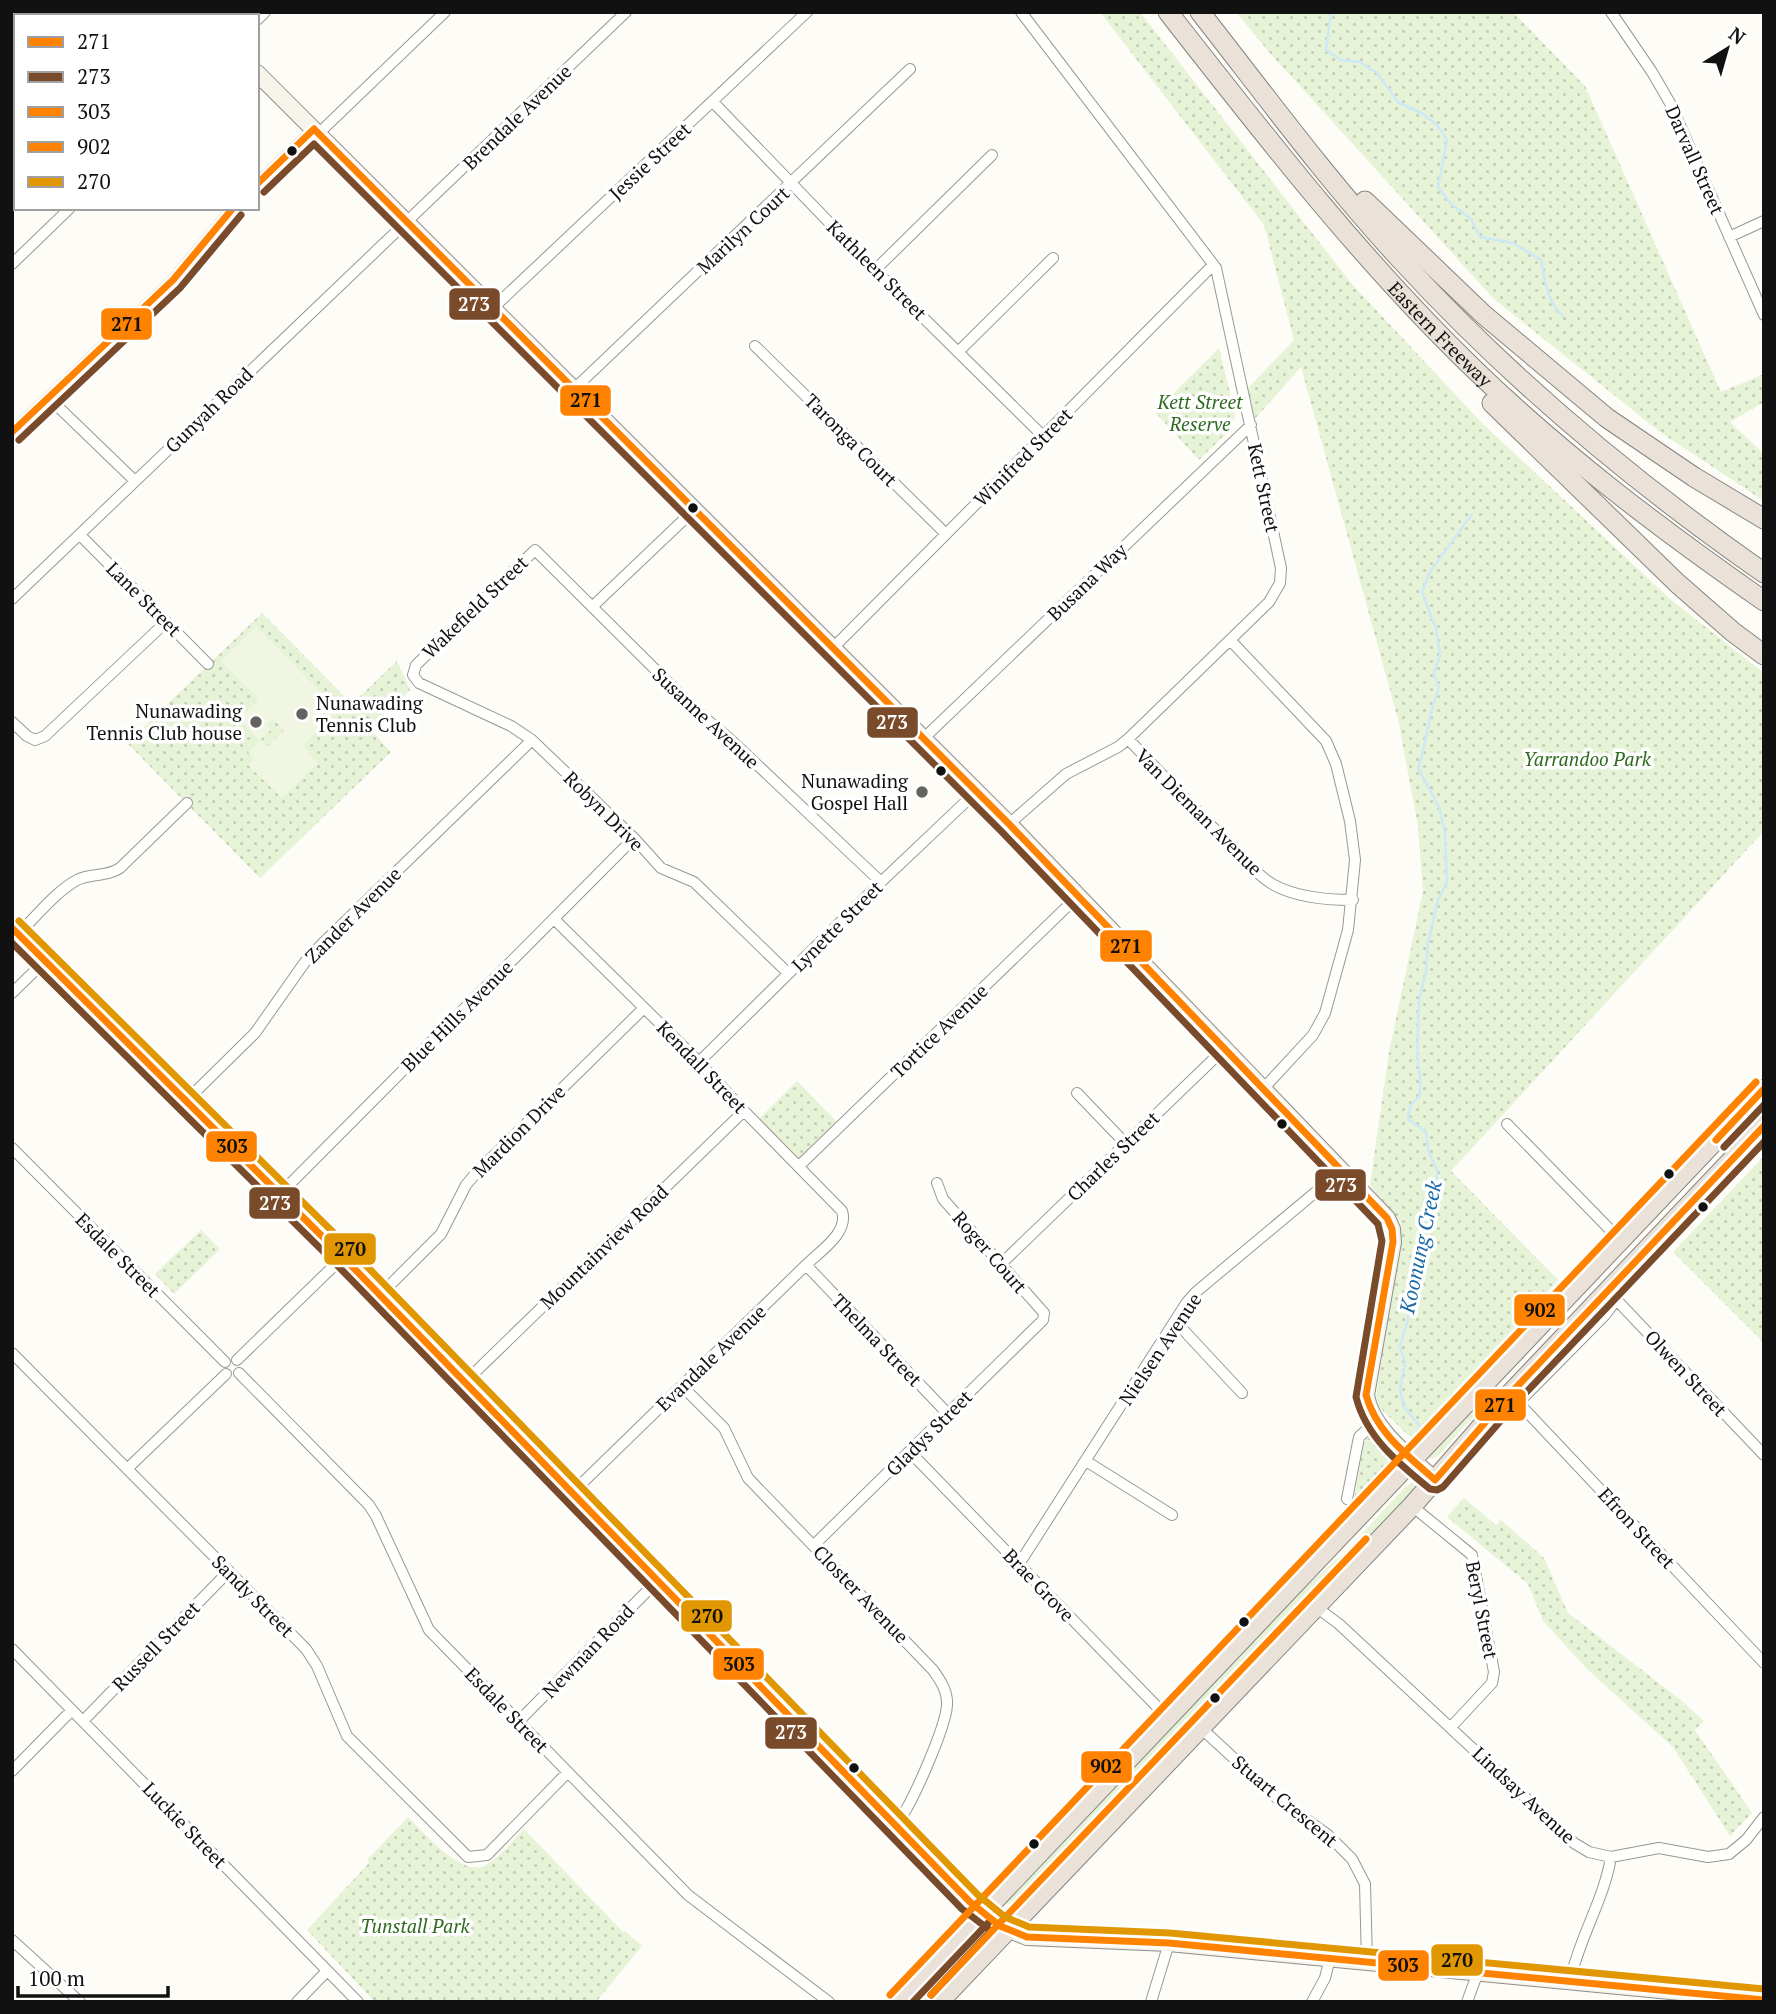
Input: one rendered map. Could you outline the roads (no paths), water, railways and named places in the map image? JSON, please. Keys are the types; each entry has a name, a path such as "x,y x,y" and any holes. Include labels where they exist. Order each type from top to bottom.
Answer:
{"highway":[{"name":"Eastern Freeway","path":"1168,12 1319,202 1379,270 1494,389 1632,506 1764,601"},
{"name":"Eastern Freeway","path":"1200,12 1332,180 1398,257 1506,367 1558,415 1636,480 1764,573"},
{"path":"1274,107 1410,246 1517,344 1625,431 1764,519"},
{"path":"1260,130 1376,276 1495,406 1677,583 1764,655"},
{"path":"898,2002 1764,1089"},
{"path":"939,2002 1612,1295 1764,1126"}],"main road":[{"path":"259,74 1009,824 1387,1217 1393,1242 1366,1395 1368,1409 1375,1422 1435,1480"},
{"path":"15,931 343,1257 895,1825 983,1913 1007,1930 1027,1937 1052,1940 1170,1943 1570,1981 1731,2000 1764,2000"}],"street":[{"path":"259,182 445,12"},
{"name":"Brendale Avenue","path":"406,222 626,12"},
{"name":"Jessie Street","path":"493,308 807,12"},
{"name":"Kett Street","path":"1009,824 1066,774 1128,739 1269,602 1280,583 1280,568 1251,425 1216,268 1021,12"},
{"name":"Darvall Street","path":"1611,12 1662,89 1764,315"},
{"name":"Marilyn Court","path":"574,389 910,69"},
{"name":"Kathleen Street","path":"713,102 876,270 1043,436"},
{"path":"876,270 992,155"},
{"path":"12,264 68,210"},
{"path":"12,432 173,280 231,210"},
{"path":"1729,237 1764,221"},
{"name":"Gunyah Road","path":"12,599 406,222"},
{"path":"958,352 1053,258"},
{"name":"Winifred Street","path":"833,648 1213,265"},
{"name":"Taronga Court","path":"755,346 946,534"},
{"path":"49,398 135,481"},
{"name":"Busana Way","path":"924,738 1251,425"},
{"path":"593,607 694,510"},
{"name":"Lane Street","path":"80,535 208,664"},
{"name":"Susanne Avenue","path":"535,550 698,712 881,882"},
{"name":"Wakefield Street","path":"416,665 535,550"},
{"path":"12,722 35,740 45,736 166,622"},
{"path":"1231,641 1326,741 1336,764 1350,821 1355,860 1348,930 1325,1013 1313,1035 1263,1089"},
{"name":"Robyn Drive","path":"416,665 413,675 419,683 511,726 532,740 634,838 661,868 694,882 788,973"},
{"name":"Van Dieman Avenue","path":"1128,739 1251,867 1272,885 1296,894 1353,900"},
{"name":"Zander Avenue","path":"186,1101 255,1033 305,962 324,942 532,740"},
{"name":"Lynette Street","path":"699,1062 976,792"},
{"path":"15,931 73,883 87,876 108,874 120,868 187,803"},
{"name":"Blue Hills Avenue","path":"280,1194 634,838"},
{"name":"Tortice Avenue","path":"799,1166 1078,896"},
{"name":"Kendall Street","path":"554,919 699,1062 842,1211 845,1220"},
{"path":"12,993 45,961"},
{"name":"Mardion Drive","path":"380,1295 441,1234 459,1197 476,1173 644,1008"},
{"name":"Charles Street","path":"1001,1264 1224,1049"},
{"path":"1077,1093 1125,1143"},
{"name":"Mountainview Road","path":"465,1382 744,1111"},
{"path":"1507,1124 1621,1241"},
{"name":"Esdale Street","path":"12,1148 225,1362"},
{"name":"Nielsen Avenue","path":"1019,1564 1196,1292 1342,1170"},
{"name":"Roger Court","path":"937,1183 943,1199 1044,1314 1043,1320"},
{"name":"Evandale Avenue","path":"572,1493 842,1229 845,1220"},
{"path":"237,1360 343,1257"},
{"name":"Thelma Street","path":"806,1265 948,1414"},
{"name":"Olwen Street","path":"1612,1295 1764,1455"},
{"name":"Gladys Street","path":"814,1545 1043,1320"},
{"path":"1175,1321 1242,1393"},
{"path":"232,1358 237,1360 240,1365 239,1373 234,1376 226,1374 223,1367 225,1362 232,1358"},
{"name":"Sandy Street","path":"14,1359 128,1468 306,1649 317,1667 347,1736 468,1857 487,1855 567,1773"},
{"name":"Esdale Street","path":"239,1373 369,1505 429,1630 688,1895 829,2002"},
{"path":"128,1468 226,1374"},
{"name":"Closter Avenue","path":"682,1386 724,1428 748,1478 933,1670 944,1686 947,1703 943,1725 905,1812 895,1825"},
{"name":"Efron Street","path":"1514,1398 1764,1663"},
{"path":"1347,1499 1359,1437 1375,1422"},
{"name":"Brae Grove","path":"911,1452 1168,1718"},
{"path":"1086,1461 1172,1515"},
{"name":"Beryl Street","path":"1412,1506 1472,1555 1494,1672 1492,1683 1451,1727"},
{"name":"Russell Street","path":"83,1721 229,1571"},
{"name":"Newman Road","path":"519,1721 657,1581"},
{"name":"Lindsay Avenue","path":"1316,1607 1339,1624 1574,1843 1589,1852 1611,1857 1659,1848 1708,1857 1729,1854 1746,1840 1764,1817"},
{"name":"Luckie Street","path":"12,1649 358,2002"},
{"path":"12,1771 72,1710"},
{"name":"Stuart Crescent","path":"1201,1728 1279,1800 1328,1835 1352,1859 1366,1884 1367,1962"},
{"path":"1570,1981 1574,1963 1609,1874 1611,1857"},
{"path":"12,1940 80,2002"},
{"path":"1151,2002 1170,1943"},
{"path":"1312,2002 1325,1978 1330,1958"},
{"path":"297,2002 327,1970"},
{"path":"1466,2002 1478,1972"}],"waterway":[{"name":"Koonung Creek","path":"1331,12 1326,50 1341,60 1360,62 1377,73 1398,102 1423,114 1437,125 1447,140 1438,187 1450,203 1471,219 1480,237 1513,243 1541,260 1550,297 1563,316"},
{"name":"Koonung Creek","path":"1423,1430 1404,1407 1400,1390 1405,1362 1400,1346 1408,1319 1409,1297 1417,1264 1425,1244 1424,1225 1433,1210 1437,1169 1429,1153 1426,1132 1408,1119 1410,1106 1420,1095 1417,1055 1419,1000 1426,972 1428,943 1438,900 1447,882 1445,833 1439,807 1418,768 1439,689 1434,673 1440,655 1436,629 1422,592 1430,572 1472,514"}],"place":[{"name":"Nunawading Tennis Club","path":"302,714"},
{"name":"Nunawading Tennis Club house","path":"256,722"},
{"name":"Nunawading Gospel Hall","path":"922,792"}],"park label":[{"name":"Kett Street Reserve","path":"1200,413"},
{"name":"Yarrandoo Park","path":"1587,759"},
{"name":"Tunstall Park","path":"415,1926"}]}
